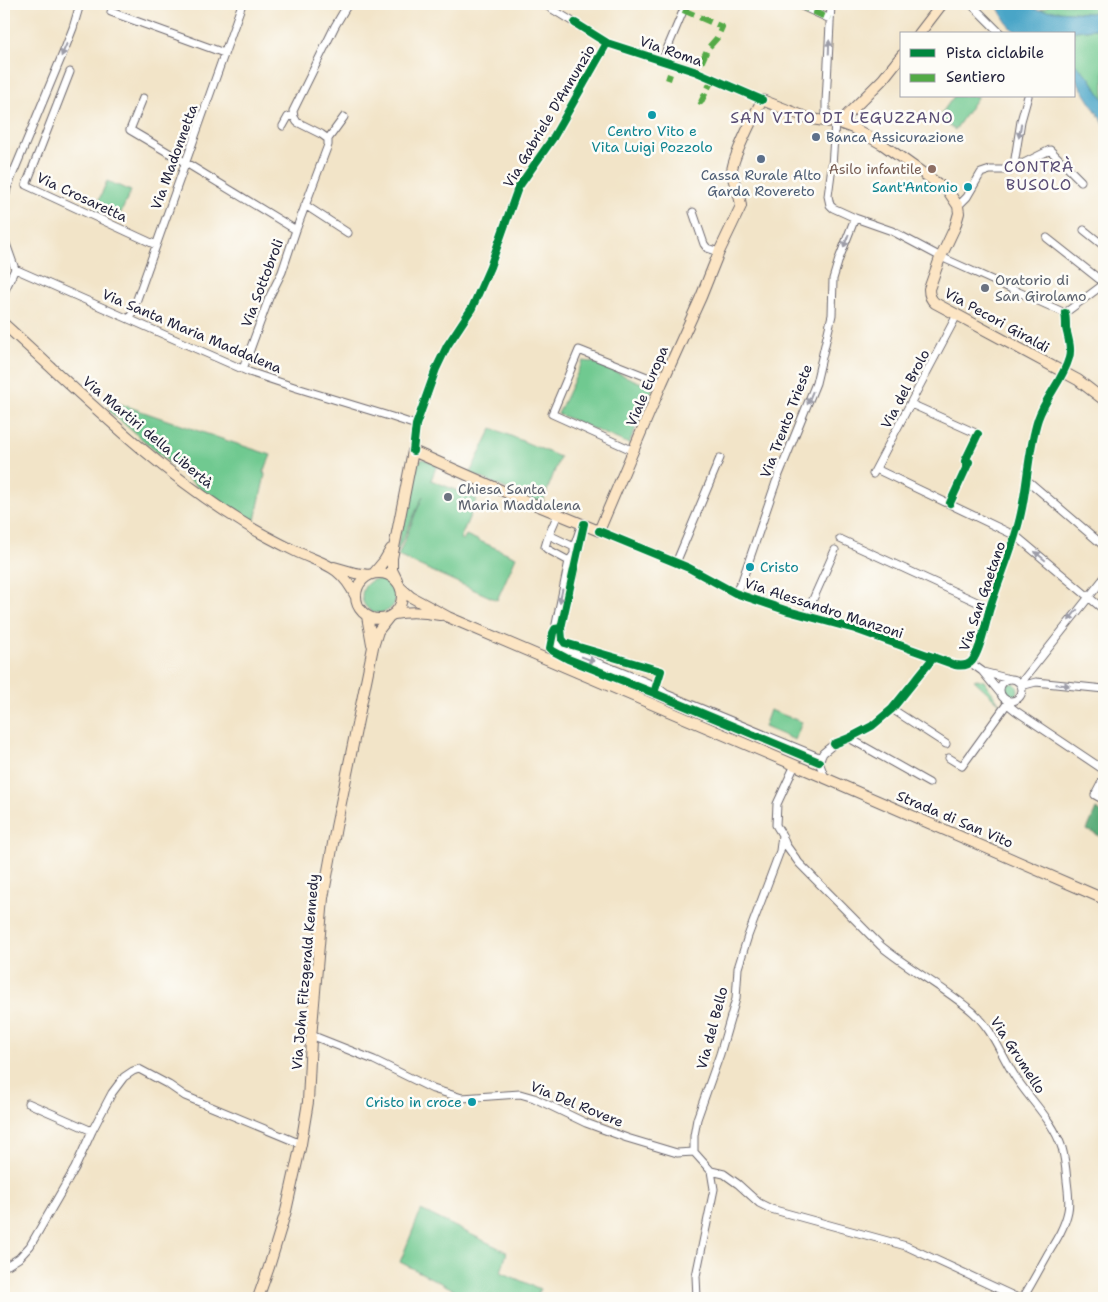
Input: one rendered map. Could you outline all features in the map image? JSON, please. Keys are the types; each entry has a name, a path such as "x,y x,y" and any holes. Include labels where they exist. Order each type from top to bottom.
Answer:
{"main road":[{"path":"921,32 942,4"},
{"path":"833,122 884,79 900,58"},
{"name":"Via Roma","path":"762,100 811,119 833,122 853,128 882,144 948,191 958,206"},
{"name":"Viale Europa","path":"599,531 719,252 741,206 732,171 740,146 762,100"},
{"path":"941,257 955,227 959,213 958,206"},
{"name":"Via Pecori Giraldi","path":"941,257 929,289 929,294 935,303 1078,380 1104,400"},
{"name":"Via Martiri della Libertà","path":"4,324 128,437 164,467 202,496 253,529 297,552 329,565 344,578 356,597"},
{"name":"Via Alessandro Manzoni","path":"413,451 599,531"},
{"name":"Via Gabriele D'Annunzio","path":"400,585 393,573 392,564 413,451"},
{"name":"Via Gabriele D'Annunzio","path":"372,574 384,561 395,542"},
{"path":"329,565 355,573 372,574 383,572 391,575 411,597 448,617 795,765"},
{"path":"372,574 360,583 357,588 356,597 358,604 361,611 367,616 378,619 405,612 425,612 448,617"},
{"path":"392,616 402,603 403,596 400,585"},
{"name":"Via John Fitzgerald Kennedy","path":"367,616 373,647"},
{"name":"Via John Fitzgerald Kennedy","path":"258,1298 286,1211 308,1102 311,1035 323,898 336,827 373,647 378,631 392,616"},
{"name":"Strada di San Vito","path":"795,765 1104,899"}],"street":[{"path":"4,204 7,188 66,46 80,4"},
{"name":"Via Madonnetta","path":"130,319 242,4"},
{"path":"328,140 321,134 297,122 293,111 335,26 348,4"},
{"name":"Via Roma","path":"544,4 607,43 697,72 762,100"},
{"path":"797,4 830,19"},
{"path":"831,4 826,95 833,122 832,166 828,196 830,205 855,218 892,231 941,257 1066,313 1104,285 1047,238"},
{"path":"971,4 999,32"},
{"path":"662,61 685,7"},
{"path":"111,12 224,53"},
{"name":"Via Gabriele D'Annunzio","path":"413,451 416,426 436,369 447,346 472,308 487,275 518,188 553,138 607,43"},
{"name":"Via Crosaretta","path":"70,72 26,185 156,245"},
{"path":"143,98 130,130 296,230"},
{"path":"1014,165 1021,121 1027,98"},
{"path":"283,126 288,117 293,115"},
{"name":"Via Sottobroli","path":"243,369 269,298 282,272 328,145 328,140 344,117"},
{"path":"958,206 967,196 981,173 1011,168 1050,150 1082,181"},
{"path":"305,205 348,233"},
{"path":"693,212 704,244 707,248 719,252"},
{"name":"Via Trento Trieste","path":"735,593 742,581 776,482 816,383 832,314 833,279 838,259 855,218"},
{"path":"1084,230 1104,246"},
{"path":"4,238 15,269 4,292"},
{"name":"Via Santa Maria Maddalena","path":"15,269 267,379 416,426"},
{"name":"Via San Gaetano","path":"934,657 962,666 972,662 977,654 990,608 1016,536 1027,480 1030,452 1038,419 1047,399 1064,372 1069,358 1066,313"},
{"name":"Via del Brolo","path":"958,315 875,471 1016,536"},
{"path":"634,452 552,414 578,350 662,383"},
{"path":"911,404 978,434"},
{"path":"676,563 720,458"},
{"path":"1027,480 1104,546"},
{"path":"558,514 545,547 569,561"},
{"path":"582,523 574,547 574,554 569,561 555,629 554,642 558,647 656,686 666,694 821,758"},
{"name":"Via Alessandro Manzoni","path":"599,531 676,563 735,593 788,611 855,629 934,657"},
{"path":"548,537 551,536 574,547"},
{"path":"1016,536 1104,610"},
{"path":"840,538 990,608"},
{"path":"806,615 834,550"},
{"path":"1021,685 1104,578"},
{"path":"825,778 819,762 823,753 834,744 872,726 892,709 934,657"},
{"path":"972,662 1016,711 1104,770"},
{"path":"949,758 962,766 1009,702 1018,699 1022,693 1021,685 1016,680 982,672"},
{"path":"1000,693 1003,682 1010,679"},
{"path":"1021,685 1036,682 1104,689"},
{"path":"1018,699 1022,711 1028,718"},
{"path":"892,709 946,744"},
{"path":"849,738 929,784"},
{"name":"Via del Bello","path":"694,1152 697,1119 720,1054 736,999 738,968 780,851 782,835 776,825 777,804 795,765"},
{"path":"1104,778 1095,794 1104,800"},
{"name":"Via Grumello","path":"782,835 786,845 799,863 881,946 894,957 947,992 982,1022 995,1039 1021,1086 1048,1120 1057,1136 1062,1149 1065,1167 1069,1210 1064,1227 1023,1298"},
{"name":"Via Del Rovere","path":"311,1035 374,1060 433,1089 462,1098 520,1094 534,1098 586,1123 627,1138 677,1153 694,1152"},
{"path":"4,1264 8,1265 20,1258 30,1246 75,1168 112,1093 124,1077 133,1070 139,1069 169,1085 184,1096 301,1144"},
{"path":"28,1103 92,1131"},
{"path":"694,1152 711,1171 714,1189 696,1276 697,1298"},
{"path":"711,1171 724,1174 759,1202 771,1209 906,1246 1009,1296 1018,1298"}],"green space":[{"path":"1048,4 1104,4 1104,11 1089,13 1040,10 1048,6"},
{"path":"1104,28 1104,100 1089,77 1076,64 1076,32 1067,32"},
{"path":"953,98 977,98 955,130 938,118"},
{"path":"107,181 131,191 118,219 95,209"},
{"path":"583,361 592,362 653,388 629,444 558,414"},
{"path":"112,401 271,455 264,472 265,475 254,525 206,494 109,411"},
{"path":"492,428 560,457 542,504 470,473"},
{"path":"424,459 437,465 431,480 477,499 460,539 463,540 466,535 516,557 497,600 398,556 423,496 396,554 414,462"},
{"path":"379,579 386,580 391,584 395,589 395,603 391,608 386,612 379,613 372,612 367,608 363,603 362,596 363,589 367,584 372,580"},
{"path":"974,680 984,681 1000,704"},
{"path":"1011,683 1016,685 1018,690 1016,695 1011,697 1006,695 1004,690 1006,685"},
{"path":"770,710 802,722 795,740 764,727"},
{"path":"1096,809 1104,814 1104,838 1087,830"},
{"path":"421,1210 507,1252 501,1272 540,1289 535,1298 470,1298 400,1262"}],"water":[{"path":"996,4 1025,4 1038,10 1089,13 1104,11 1104,28 1064,32 1016,32 1004,19"},
{"path":"1076,65 1089,77 1104,100 1104,124 1076,79"}],"marked path":[{"path":"797,4 830,19"},
{"path":"683,10 722,27 717,38 708,48 697,72"},
{"path":"668,80 670,74"},
{"path":"699,101 701,102 714,76"}],"cycle path":[{"path":"575,23 607,43 697,72 762,100"},
{"path":"413,451 416,425 436,369 447,346 472,308 490,267 518,188 553,138 607,43"},
{"path":"599,531 689,568 735,593 788,611 855,629 955,665 968,664 975,657 980,644 989,611 1018,526 1032,442 1038,419 1063,374 1069,358 1070,347 1065,313"},
{"path":"950,503 969,462 965,461 978,434"},
{"path":"584,524 561,628 555,629 550,648 568,659 819,762"},
{"path":"561,628 562,639 565,643 661,671 654,693"},
{"path":"834,744 872,726 892,709 934,657"}],"place":[{"name":"Centro Vito e Vita Luigi Pozzolo","path":"652,115"},
{"name":"Banca Assicurazione","path":"816,137"},
{"name":"Cassa Rurale Alto Garda Rovereto","path":"761,159"},
{"name":"Asilo infantile","path":"932,169"},
{"name":"Sant'Antonio","path":"968,187"},
{"name":"Oratorio di San Girolamo","path":"985,288"},
{"name":"Chiesa Santa Maria Maddalena","path":"448,497"},
{"name":"Cristo","path":"750,567"},
{"name":"Cristo in croce","path":"472,1102"}],"district":[{"name":"SAN VITO DI LEGUZZANO","path":"842,117"},
{"name":"CONTRÀ BUSOLO","path":"1039,175"}]}
